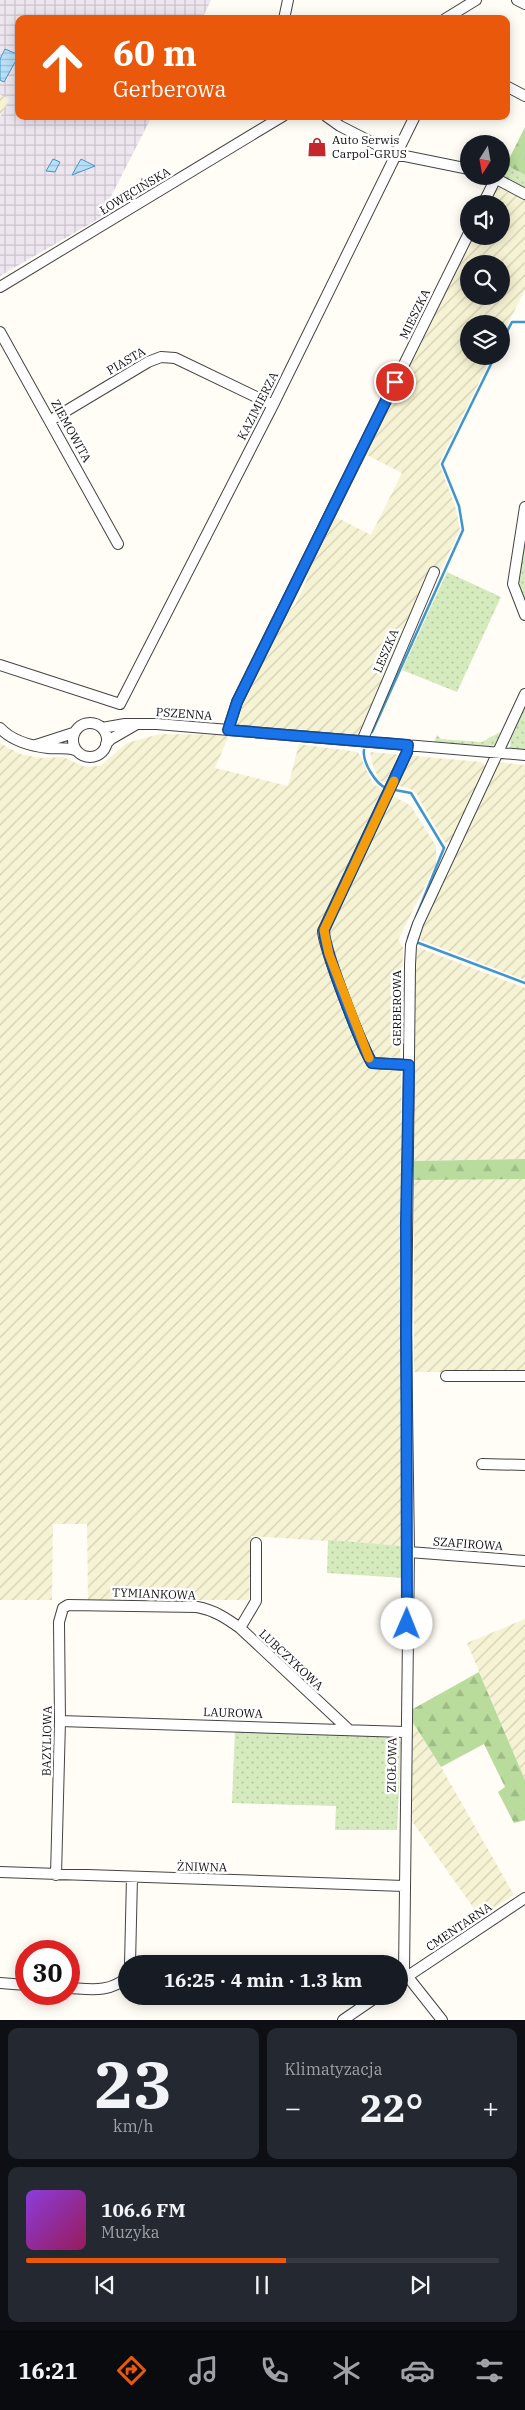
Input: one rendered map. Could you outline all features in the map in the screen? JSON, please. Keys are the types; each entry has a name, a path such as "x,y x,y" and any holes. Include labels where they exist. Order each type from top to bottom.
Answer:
{"street":[{"path":"285,15 288,0"},
{"path":"463,14 476,0"},
{"path":"516,0 525,4"},
{"path":"510,88 525,96"},
{"name":"ŁOWĘCIŃSKA","path":"0,287 277,120"},
{"path":"332,120 395,154 460,166"},
{"name":"KAZIMIERZA","path":"0,665 120,704 273,405 413,120"},
{"path":"508,185 525,194"},
{"name":"MIESZKA","path":"228,730 237,702 463,245"},
{"name":"ZIEMOWITA","path":"0,332 51,420 118,544"},
{"name":"PIASTA","path":"51,420 148,362 161,357 175,358 273,405"},
{"path":"525,507 513,584 525,615"},
{"name":"LESZKA","path":"362,741 434,572"},
{"name":"GERBEROWA","path":"409,1552 406,1292 410,965 413,935 525,694"},
{"name":"PSZENNA","path":"36,745 67,737 78,726 86,722 95,723 102,728 138,724 525,755"},
{"name":"PSZENNA","path":"0,728 13,739 36,745 76,750 83,756 93,757 101,752 111,739 138,724"},
{"path":"102,728 106,735 106,744"},
{"path":"73,733 72,742 76,750"},
{"path":"408,745 407,752 387,797 324,930 324,938 334,969 372,1063 409,1065"},
{"path":"446,1376 525,1376"},
{"path":"482,1464 525,1465"},
{"name":"LUBCZYKOWA","path":"256,1543 256,1602 240,1628 348,1729"},
{"name":"SZAFIROWA","path":"409,1552 525,1561"},
{"name":"ZIOŁOWA","path":"404,1955 405,1732 409,1552"},
{"name":"TYMIANKOWA","path":"63,1608 68,1605 197,1607 211,1610 224,1616 240,1628"},
{"name":"BAZYLIOWA","path":"56,1875 60,1721 59,1622 63,1608"},
{"name":"LAUROWA","path":"60,1721 405,1732"},
{"name":"ŻNIWNA","path":"0,1872 404,1886"},
{"path":"130,1955 132,1877"},
{"name":"CMENTARNA","path":"408,1977 525,1898"},
{"path":"0,1983 15,1984"},
{"path":"80,1989 100,1990 118,1985"},
{"path":"408,1985 442,2020"},
{"path":"343,2020 365,2005"}],"shaded area":[{"path":"0,0 211,0 204,15 15,15 15,120 150,120 100,218 0,276 0,117 9,99 0,95"},
{"path":"0,95 9,99 0,117"},
{"path":"497,185 502,185 525,198 525,290 510,319 510,315 460,315 460,365 488,365 439,463 456,509 460,530 440,571 432,569 360,741 237,725 233,722 283,617 295,605 307,579 308,562 332,515 371,535 402,473 363,453 460,257 460,305 510,305 510,255 461,255 463,251 468,251 470,245 510,245 510,195 492,195"},
{"path":"160,734 229,735 215,768 288,786 299,744 358,752 373,784 411,806 436,846 436,864 398,940 403,947 400,1034 403,1177 404,1546 251,1536 249,1600 88,1600 87,1524 53,1524 52,1600 0,1600 0,743 20,754 41,758 63,757 85,767 100,766 127,743"},
{"path":"370,752 481,762 484,764 485,770 450,841 446,843 443,840 416,793 411,789 380,781 373,766"},
{"path":"496,762 525,765 525,980 418,939"},
{"path":"417,947 525,988 525,1159 414,1161 411,1026"},
{"path":"525,1179 525,1372 414,1372 414,1180"},
{"path":"525,1619 525,1780 467,1643"},
{"path":"412,1721 441,1767 514,1895 480,1917 409,1817"}],"green space":[{"path":"525,127 525,175 510,167 510,157"},
{"path":"510,167 525,175 525,190 510,181"},
{"path":"525,531 525,609 516,579"},
{"path":"447,572 501,597 457,692 402,670"},
{"path":"525,702 525,756 510,750 511,732"},
{"path":"500,732 494,748 431,750 437,735 441,739 482,742"},
{"path":"525,1159 525,1179 414,1180 414,1161"},
{"path":"328,1540 404,1546 404,1578 327,1573"},
{"path":"479,1672 525,1780 525,1820 514,1823 498,1792 505,1787 484,1744 441,1767 412,1721 411,1710"},
{"path":"235,1728 397,1737 401,1742 397,1830 335,1830 336,1806 232,1803"}],"water":[{"path":"5,49 15,53 15,62 4,82 0,80 0,59"},
{"path":"53,159 60,162 55,172 46,171"},
{"path":"81,159 95,166 72,175"}],"waterway":[{"path":"510,326 512,322 525,322"},
{"path":"372,732 463,530 459,506 442,464 491,365"},
{"path":"364,750 365,760 371,772 378,782 386,788"},
{"path":"395,790 411,793 444,848 416,917"},
{"path":"408,938 414,922"},
{"path":"416,942 525,983"}],"slow traffic":[{"path":"369,1058 329,954 324,938 324,930 394,781"}],"place":[{"name":"Auto Serwis Carpol-GRUS","path":"317,147"}],"route":[{"path":"395,382 237,702 228,730 408,745 407,752 387,797 324,930 324,938 334,969 372,1063 376,1065 409,1065 406,1222 409,1552 407,1624"}]}
